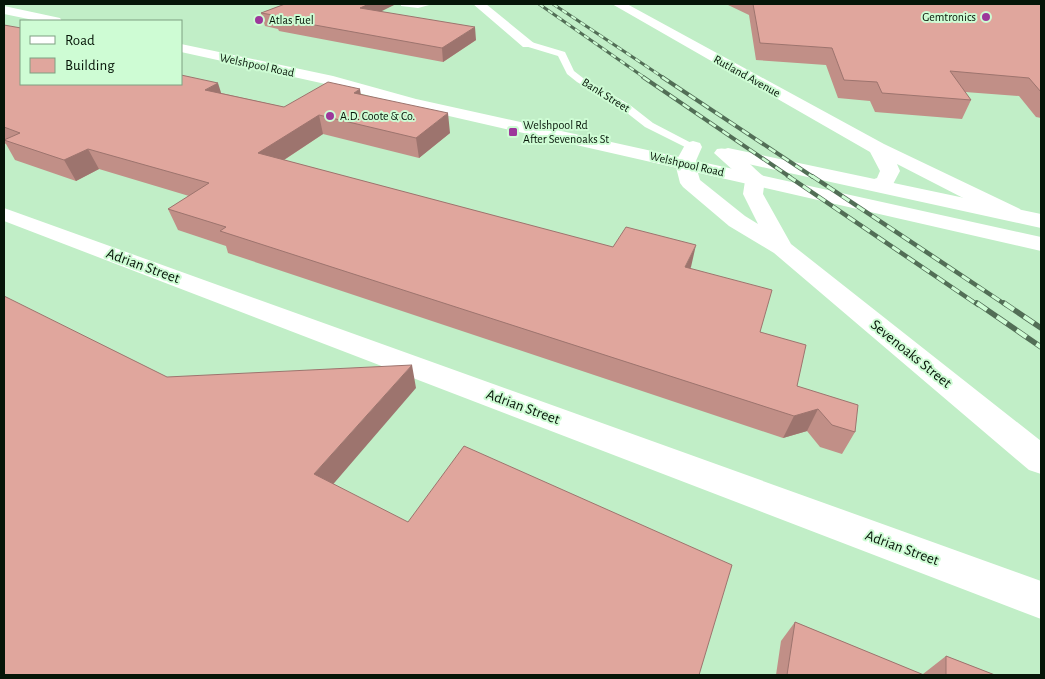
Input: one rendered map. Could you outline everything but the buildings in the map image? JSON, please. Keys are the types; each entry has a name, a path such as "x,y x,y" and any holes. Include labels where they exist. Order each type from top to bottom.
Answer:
{"main road":[{"name":"Bank Street","path":"479,4 528,44"},
{"name":"Rutland Avenue","path":"618,4 877,148 1012,214"},
{"path":"4,10 50,20"},
{"name":"Welshpool Road","path":"182,48 333,81 414,103 689,155 724,153 1041,221"},
{"name":"Welshpool Road","path":"333,81 428,91 540,114"},
{"name":"Welshpool Road","path":"632,133 755,179 1041,244"},
{"path":"876,185 885,182 890,171 877,148"},
{"path":"724,153 755,179"},
{"name":"Sevenoaks Street","path":"689,155 690,183 737,221 782,248 1041,460"},
{"name":"Sevenoaks Street","path":"755,179 753,194 782,248"},
{"name":"Adrian Street","path":"4,214 1041,600"}],"lane":[{"path":"404,4 418,6 429,4"},
{"name":"Bank Street","path":"528,44 562,54 570,72 580,80 626,106 689,155"}],"railway":[{"path":"539,4 645,78"},
{"path":"553,4 664,78"},
{"path":"643,77 790,177"},
{"path":"662,77 813,177"},
{"path":"788,176 978,305"},
{"path":"812,176 1006,305"},
{"path":"977,303 1041,347"},
{"path":"1004,303 1041,328"}],"place":[{"name":"Gemtronics","path":"986,17"},
{"name":"Atlas Fuel","path":"259,20"},
{"name":"A.D. Coote & Co.","path":"330,116"},
{"name":"Welshpool Rd After Sevenoaks St","path":"513,132"}]}
